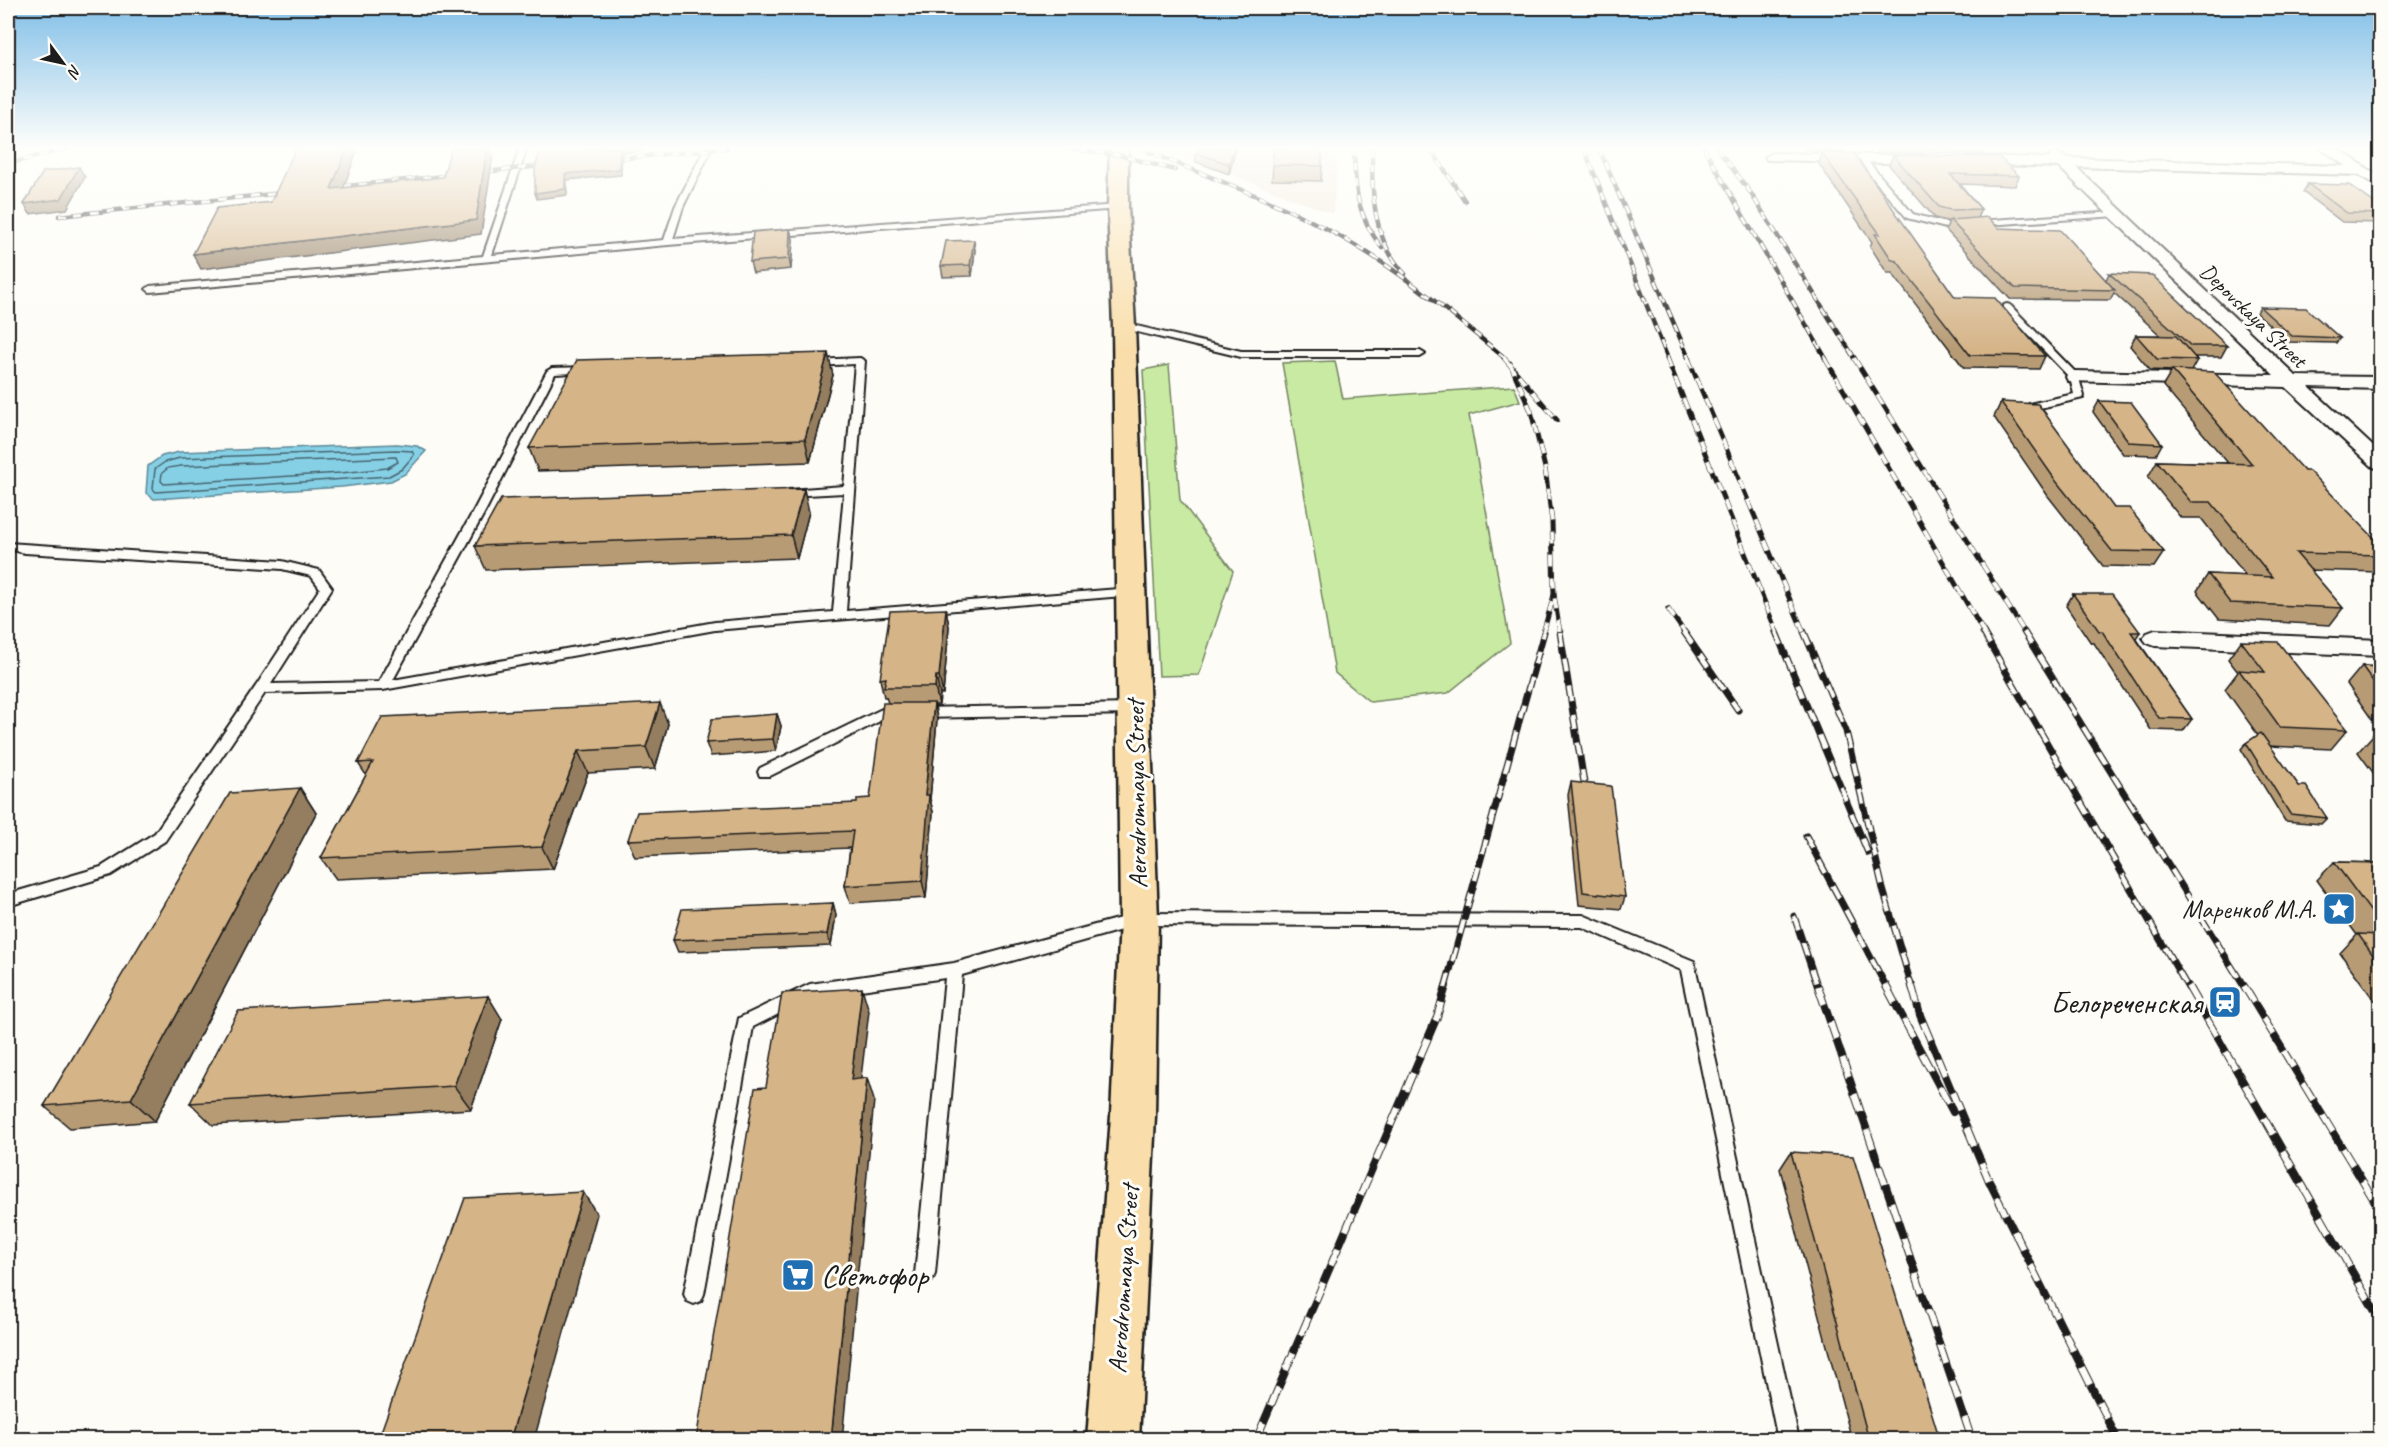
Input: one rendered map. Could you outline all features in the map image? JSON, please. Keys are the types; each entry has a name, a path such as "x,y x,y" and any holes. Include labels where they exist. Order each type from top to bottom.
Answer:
{"main road":[{"name":"Aerodromnaya Street","path":"1113,1440 1133,1116 1139,919 1124,326 1118,216"}],"street":[{"name":"Depovskaya Street","path":"2118,216 2290,381 2380,463"},
{"path":"2075,376 2380,382"},
{"path":"2155,638 2380,648"}],"lane":[{"path":"487,258 501,216"},
{"path":"669,242 677,216"},
{"path":"150,290 669,242 1009,216"},
{"path":"1910,216 1946,226 2094,216"},
{"path":"2007,307 2075,376 2079,396 2033,406 2046,425"},
{"path":"1124,326 1241,354 1420,354"},
{"path":"801,363 860,361 839,616"},
{"path":"383,686 487,508 552,371 599,370"},
{"path":"778,493 849,489"},
{"path":"8,546 25,549 282,565 315,573 326,588 261,689 160,837 106,871 8,900"},
{"path":"261,689 383,686 715,626 1131,592"},
{"path":"765,772 884,713 1134,709"},
{"path":"694,1294 745,1023 810,991 954,970 1139,919 1583,921 1688,966 1789,1440"},
{"path":"925,1274 954,970"}],"green space":[{"path":"1335,361 1343,399 1514,386 1520,401 1469,415 1510,643 1448,693 1370,702 1335,673 1282,363"},
{"path":"1169,365 1180,500 1233,571 1199,675 1159,676 1143,370"}],"water":[{"path":"397,444 417,446 426,451 405,474 391,481 342,487 154,499 146,493 148,466 162,456 179,452"}],"building":[{"path":"213,216 477,216 476,220 193,254"},
{"path":"1867,216 1898,216 1955,297 1995,298 2045,356 1970,355 1897,261 1892,260 1875,234 1880,234"},
{"path":"1988,217 1998,228 2060,230 2115,290 2015,288 1950,220"},
{"path":"790,229 789,259 750,262 753,232"},
{"path":"974,240 970,265 941,266 946,241"},
{"path":"2109,273 2152,275 2227,346 2191,346"},
{"path":"2260,307 2306,308 2340,338 2292,336"},
{"path":"2136,335 2176,336 2197,360 2157,359"},
{"path":"828,353 805,439 529,448 577,360"},
{"path":"2172,370 2214,372 2304,471 2309,471 2380,544 2380,555 2296,553 2343,608 2230,603 2208,574 2272,577 2211,502 2191,502 2157,461 2252,464"},
{"path":"2099,401 2131,402 2162,444 2129,442"},
{"path":"2001,402 2038,404 2114,508 2129,508 2164,552 2112,551 2056,481"},
{"path":"804,489 791,535 475,546 501,499"},
{"path":"2073,594 2112,594 2140,632 2131,632 2192,719 2159,718 2102,631 2099,631"},
{"path":"946,609 939,676 936,676 935,687 884,687 886,678 880,679 890,611"},
{"path":"2241,641 2278,642 2347,730 2280,727 2239,670 2265,672"},
{"path":"2362,666 2380,667 2380,691"},
{"path":"660,703 646,747 578,751 542,847 321,858 373,762 358,763 382,717"},
{"path":"883,703 934,703 925,795 929,795 922,881 845,886 853,831 628,840 637,812 857,803 857,799 870,798"},
{"path":"777,714 773,739 706,743 712,719"},
{"path":"2261,733 2299,786 2306,786 2327,818 2290,814 2246,743"},
{"path":"2373,735 2380,735 2380,745"},
{"path":"1571,782 1611,786 1625,897 1583,892"},
{"path":"300,788 131,1099 44,1106 230,793"},
{"path":"2334,862 2380,863 2380,924"},
{"path":"833,903 827,934 673,940 682,909"},
{"path":"2358,934 2380,935 2380,965"},
{"name":"Светофор","path":"862,988 851,1080 867,1078 831,1440 696,1440 755,1088 766,1087 782,993"},
{"path":"488,996 454,1086 190,1103 238,1011"},
{"path":"1791,1152 1853,1156 1940,1440 1869,1440"},
{"path":"583,1192 510,1440 378,1440 465,1198"}],"railway":[{"path":"59,216 64,216"},
{"path":"1299,216 1341,237 1384,264 1506,359"},
{"path":"1363,216 1373,236 1382,248"},
{"path":"1376,216 1386,246 1405,274"},
{"path":"1611,216 1668,359"},
{"path":"1628,216 1689,359"},
{"path":"1743,216 1826,359"},
{"path":"1765,216 1855,359"},
{"path":"1504,358 1512,367"},
{"path":"1667,358 1777,633"},
{"path":"1688,358 1804,633"},
{"path":"1825,358 1984,633"},
{"path":"1854,358 2025,633"},
{"path":"1510,363 1512,367"},
{"path":"1512,367 1557,420"},
{"path":"1512,367 1531,411 1545,468 1552,522 1554,595"},
{"path":"1543,633 1554,595"},
{"path":"1554,595 1560,633"},
{"path":"1668,609 1685,633"},
{"path":"1445,988 1544,632"},
{"path":"1560,632 1587,801"},
{"path":"1684,632 1738,710"},
{"path":"1776,632 1868,853"},
{"path":"1804,632 1846,731 1883,889 1912,988"},
{"path":"1983,632 2188,988"},
{"path":"2024,632 2245,988"},
{"path":"1806,836 1887,988"},
{"path":"1794,916 1818,988"},
{"path":"1256,1440 1437,1017 1446,986"},
{"path":"1818,986 1972,1440"},
{"path":"1886,986 1953,1112"},
{"path":"1912,986 1920,1015 1989,1181 2118,1440"},
{"path":"2188,986 2380,1320"},
{"path":"2244,986 2380,1210"}],"place":[{"name":"Маренков М.А.","path":"2339,909"},
{"name":"Белореченская","path":"2225,1002"},
{"name":"Светофор","path":"798,1275"}]}
